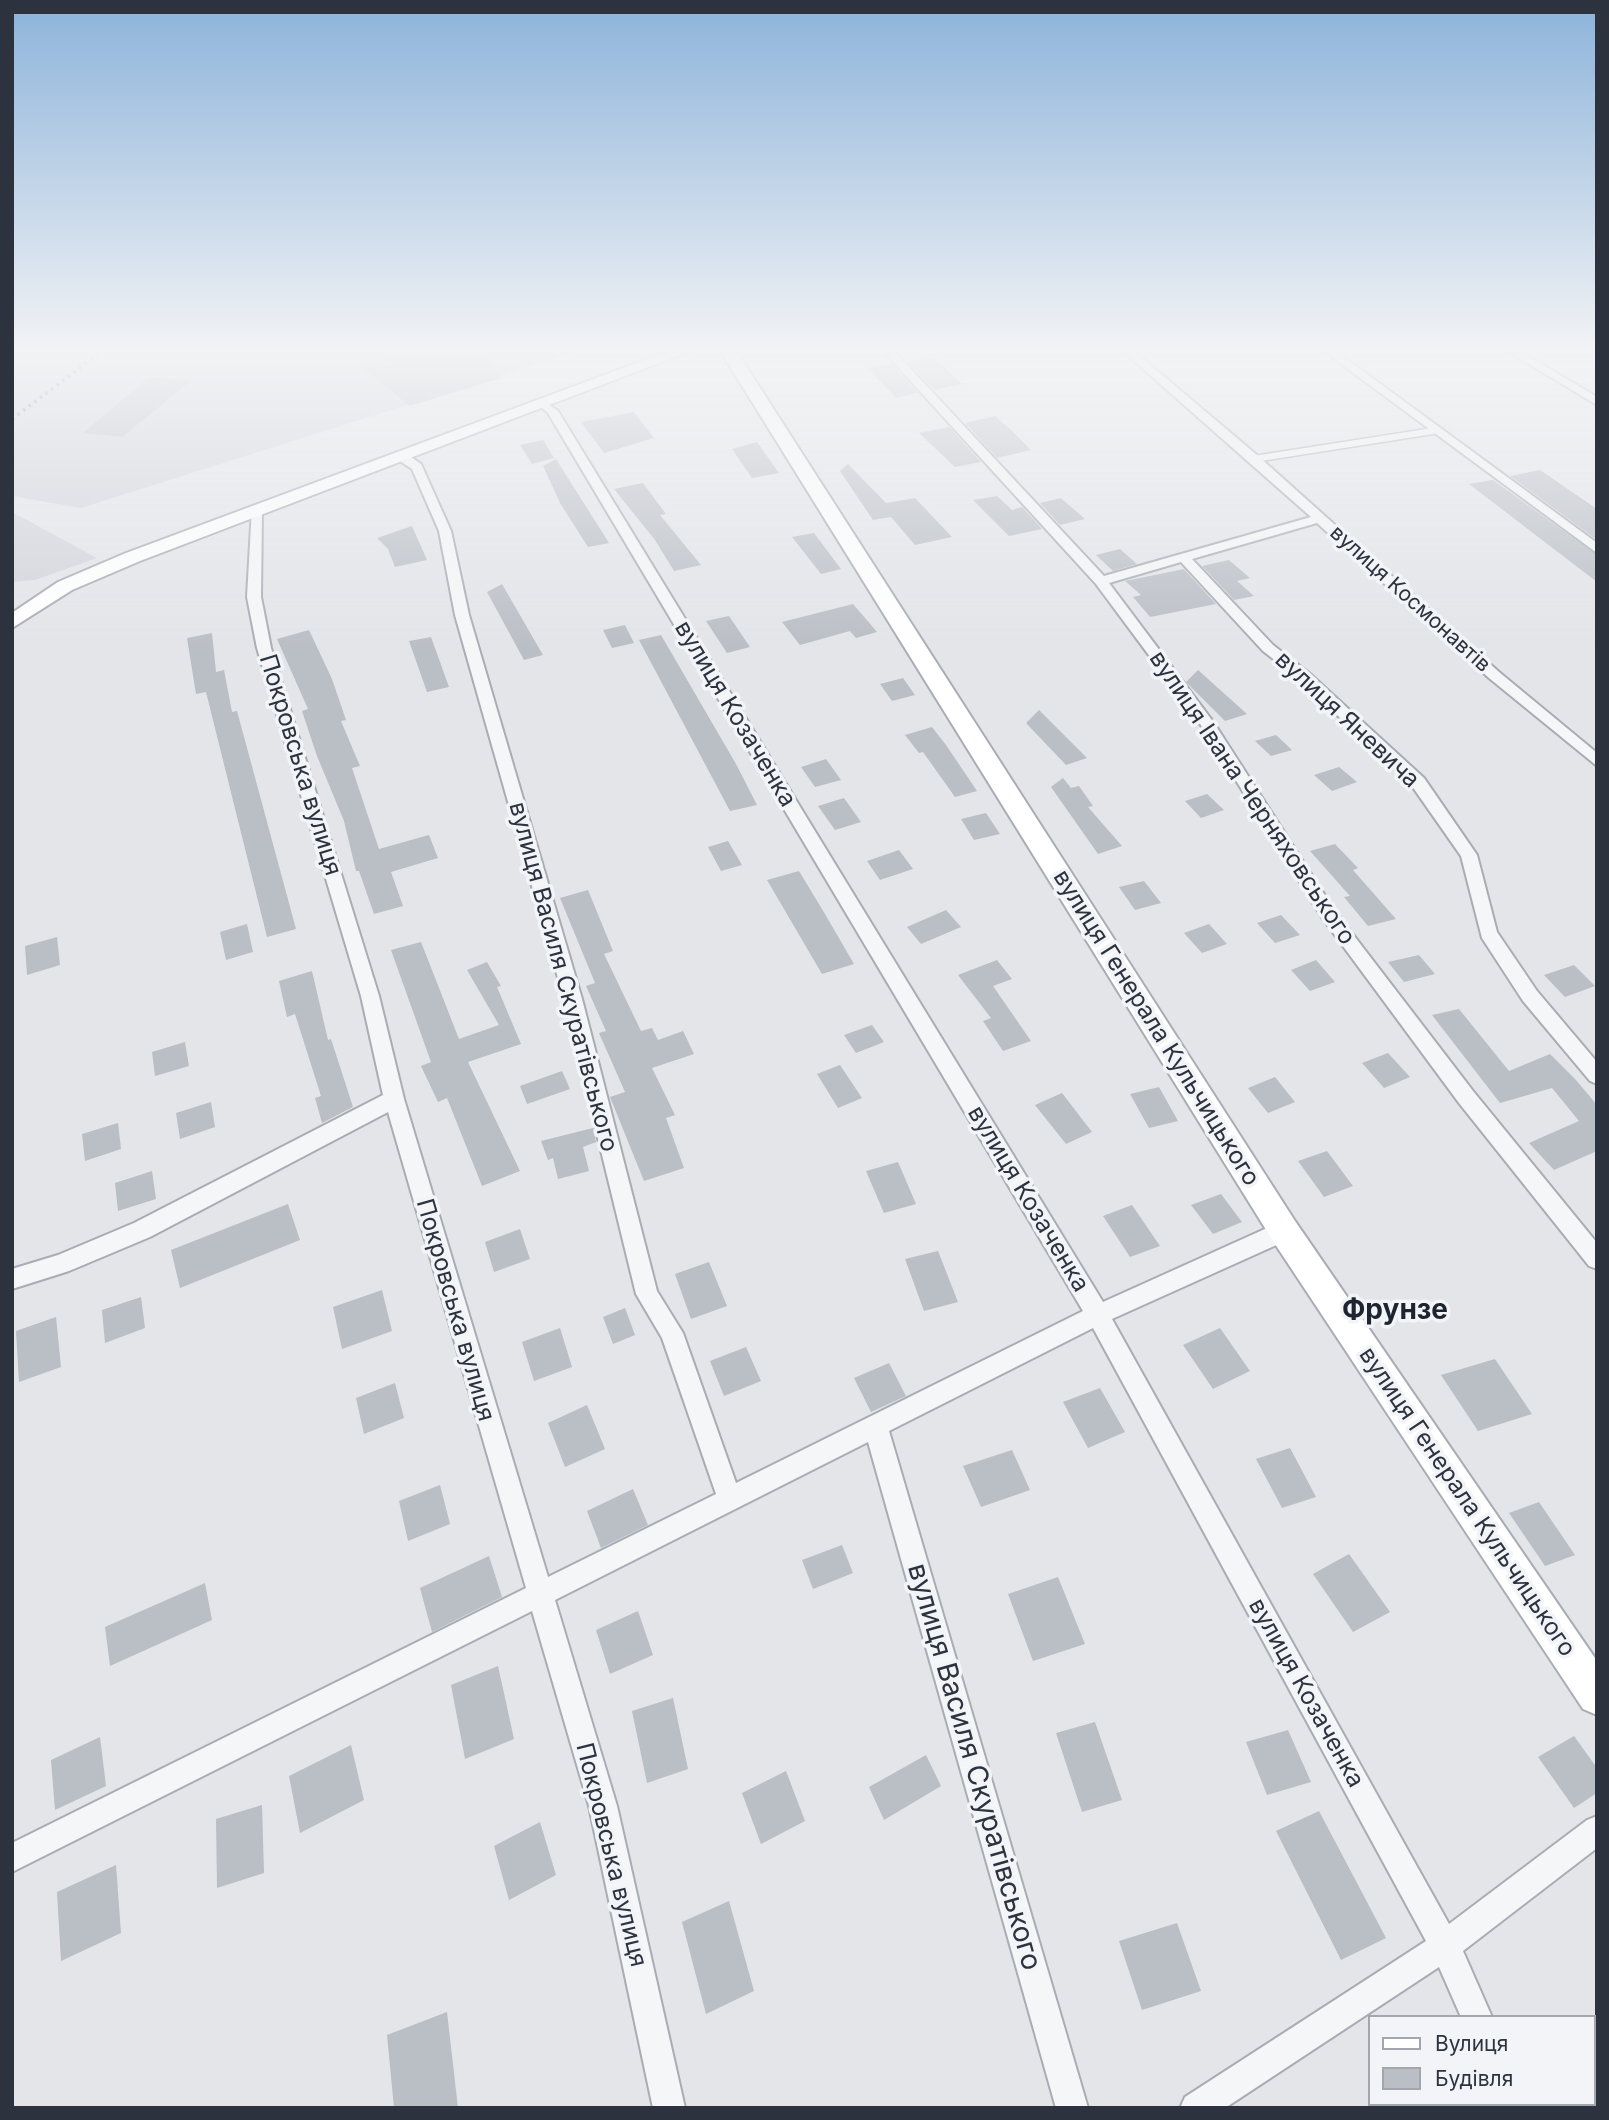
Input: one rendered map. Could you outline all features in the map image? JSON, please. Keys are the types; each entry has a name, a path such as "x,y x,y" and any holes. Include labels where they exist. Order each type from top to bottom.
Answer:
{"street":[{"path":"12,622 65,586 414,451"},
{"name":"вулиця Козаченка","path":"576,451 1098,1315 1445,1946 1476,2015"},
{"name":"вулиця Генерала Кульчицького","path":"791,451 1284,1231 1597,1695"},
{"name":"вулиця Івана Черняховського","path":"981,451 1101,581 1209,726 1329,915 1466,1097 1597,1259"},
{"name":"вулиця Космонавтів","path":"1245,451 1494,675 1597,761"},
{"path":"1461,451 1597,549"},
{"name":"вулиця Василя Скуратівського","path":"401,456 417,467 445,531 462,615 572,999 647,1294 671,1333 730,1500"},
{"name":"Покровська вулиця","path":"256,511 254,597 264,648 370,996 394,1099 603,1806 669,2108"},
{"path":"1101,581 1320,518"},
{"name":"вулиця Яневича","path":"1182,556 1268,648 1304,676 1418,782 1469,855 1488,933 1530,996 1597,1076"},
{"path":"12,1279 61,1264 142,1230 394,1099"},
{"path":"12,1858 1098,1315 1284,1231"},
{"name":"вулиця Василя Скуратівського","path":"876,1427 1072,2108"},
{"path":"1196,2108 1445,1946 1597,1830"}],"lane":[{"path":"1254,459 1306,451"}],"shaded area":[{"path":"12,451 262,451 81,508 12,496"},
{"path":"12,512 97,558 35,580 12,582"}],"building":[{"path":"524,451 550,451 554,458 532,464"},
{"path":"733,451 763,451 779,473 752,478"},
{"path":"938,451 971,451 981,462 955,467"},
{"path":"991,451 1027,451 997,458"},
{"path":"556,459 609,543 588,547 560,503 543,466"},
{"path":"848,464 886,503 915,498 952,537 915,545 891,517 873,520 840,471"},
{"path":"1540,470 1597,509 1597,540 1510,476"},
{"path":"1493,480 1597,555 1597,582 1469,484"},
{"path":"643,483 666,514 660,515 701,565 674,571 655,540 614,489"},
{"path":"997,496 1012,510 1022,507 1042,529 1009,536 973,500"},
{"path":"1061,498 1085,519 1060,525 1040,503"},
{"path":"412,526 427,560 395,567 388,549 377,538"},
{"path":"814,533 841,569 821,574 792,537"},
{"path":"1120,549 1137,564 1113,571 1096,555"},
{"path":"1229,560 1250,578 1237,581 1254,596 1234,600 1202,566"},
{"path":"1184,569 1216,604 1150,617 1133,597 1141,595 1125,581"},
{"path":"502,584 543,655 524,660 487,592"},
{"path":"853,604 877,632 856,638 850,631 800,645 782,622"},
{"path":"729,616 750,647 727,653 706,621"},
{"path":"625,625 634,643 612,648 603,630"},
{"path":"309,630 332,679 346,720 341,721 360,766 352,768 379,849 429,835 438,858 391,872 403,906 374,914 359,871 356,871 344,821 302,711 308,709 277,639"},
{"path":"212,633 216,672 224,670 232,712 237,711 296,929 267,937 206,692 196,694 187,638"},
{"path":"661,635 757,805 730,811 639,640"},
{"path":"431,637 449,687 427,692 409,641"},
{"path":"1198,670 1247,714 1225,721 1186,682"},
{"path":"903,678 915,695 892,701 880,684"},
{"path":"1039,710 1087,758 1066,765 1026,723"},
{"path":"932,727 977,791 955,797 923,752 919,753 905,735"},
{"path":"1276,735 1292,750 1271,756 1255,741"},
{"path":"826,759 841,780 815,787 801,767"},
{"path":"1339,767 1357,782 1332,791 1314,775"},
{"path":"1063,778 1071,788 1079,786 1093,806 1088,807 1122,846 1098,854 1051,787"},
{"path":"1207,794 1224,810 1201,818 1185,801"},
{"path":"844,798 861,822 835,830 818,806"},
{"path":"986,813 1000,834 974,840 961,819"},
{"path":"728,841 742,865 721,871 708,847"},
{"path":"1335,844 1358,868 1353,870 1396,919 1368,926 1344,897 1350,896 1310,851"},
{"path":"899,850 913,869 880,880 867,861"},
{"path":"799,871 854,964 822,974 767,880"},
{"path":"1144,881 1161,903 1135,910 1119,887"},
{"path":"588,890 613,951 604,954 641,1031 652,1028 658,1040 683,1031 694,1054 652,1068 675,1115 666,1118 684,1168 644,1181 610,1097 625,1092 599,1033 606,1031 586,986 595,983 560,898"},
{"path":"946,910 961,927 921,944 907,927"},
{"path":"1281,915 1300,935 1275,943 1257,923"},
{"path":"247,924 253,952 226,960 220,932"},
{"path":"1209,924 1227,944 1202,953 1184,933"},
{"path":"57,937 60,965 27,975 25,946"},
{"path":"421,942 459,1039 499,1025 467,970 487,962 501,986 497,987 521,1044 468,1062 520,1171 482,1186 447,1098 438,1102 421,1066 431,1062 391,950"},
{"path":"1419,955 1435,974 1404,982 1388,962"},
{"path":"997,960 1012,979 993,986 1031,1041 1003,1051 983,1021 991,1018 958,975"},
{"path":"1316,960 1335,982 1310,991 1291,970"},
{"path":"1574,965 1595,986 1565,997 1544,975"},
{"path":"312,971 328,1040 331,1039 353,1107 322,1123 315,1098 321,1096 295,1014 287,1017 279,981"},
{"path":"1459,1009 1509,1071 1550,1054 1576,1080 1597,1105 1597,1151 1554,1170 1529,1143 1579,1121 1552,1088 1500,1103 1432,1015"},
{"path":"872,1025 884,1042 856,1053 844,1035"},
{"path":"185,1042 189,1066 155,1076 152,1052"},
{"path":"1388,1053 1410,1077 1384,1088 1362,1063"},
{"path":"840,1065 862,1098 838,1108 817,1074"},
{"path":"562,1071 570,1089 527,1104 520,1086"},
{"path":"1275,1077 1295,1102 1268,1113 1248,1088"},
{"path":"1159,1087 1178,1121 1149,1128 1130,1094"},
{"path":"1062,1093 1092,1132 1066,1144 1035,1105"},
{"path":"211,1102 215,1127 180,1139 176,1113"},
{"path":"118,1123 121,1149 85,1161 82,1134"},
{"path":"593,1128 596,1142 583,1147 589,1171 558,1179 553,1158 548,1160 541,1141"},
{"path":"1327,1151 1353,1186 1324,1197 1298,1161"},
{"path":"898,1162 916,1204 884,1213 866,1171"},
{"path":"152,1171 156,1199 118,1211 115,1183"},
{"path":"1221,1194 1242,1222 1213,1234 1191,1205"},
{"path":"288,1204 300,1240 180,1288 171,1250"},
{"path":"1132,1205 1160,1246 1130,1257 1103,1216"},
{"path":"520,1229 530,1259 494,1272 485,1242"},
{"path":"938,1251 958,1302 924,1311 905,1259"},
{"path":"709,1262 727,1306 691,1319 675,1274"},
{"path":"382,1290 392,1331 342,1349 333,1307"},
{"path":"141,1297 145,1328 105,1343 102,1310"},
{"path":"625,1308 635,1335 613,1344 603,1317"},
{"path":"56,1317 61,1367 19,1382 16,1331"},
{"path":"560,1328 572,1367 534,1381 522,1342"},
{"path":"1220,1328 1250,1371 1213,1389 1183,1345"},
{"path":"746,1347 761,1381 724,1396 710,1361"},
{"path":"1495,1359 1532,1414 1478,1431 1441,1375"},
{"path":"889,1363 906,1396 871,1412 854,1378"},
{"path":"395,1383 404,1418 364,1434 356,1398"},
{"path":"1100,1388 1125,1432 1088,1448 1063,1402"},
{"path":"587,1405 605,1449 565,1467 548,1423"},
{"path":"1290,1448 1316,1497 1282,1508 1256,1459"},
{"path":"1012,1450 1030,1490 981,1507 963,1466"},
{"path":"440,1485 450,1524 408,1541 399,1501"},
{"path":"633,1489 648,1525 601,1548 587,1511"},
{"path":"1539,1502 1575,1555 1545,1566 1509,1513"},
{"path":"842,1545 853,1573 813,1589 802,1560"},
{"path":"1349,1554 1390,1612 1353,1632 1313,1574"},
{"path":"489,1556 502,1597 432,1632 420,1588"},
{"path":"1058,1577 1085,1644 1033,1661 1008,1594"},
{"path":"205,1583 212,1620 110,1666 105,1627"},
{"path":"638,1611 653,1655 610,1674 596,1630"},
{"path":"498,1666 514,1739 465,1759 451,1685"},
{"path":"673,1698 688,1769 647,1783 632,1711"},
{"path":"1095,1722 1122,1800 1082,1812 1056,1733"},
{"path":"1288,1730 1311,1782 1267,1795 1246,1742"},
{"path":"1574,1736 1597,1768 1597,1793 1574,1808 1538,1757"},
{"path":"100,1737 106,1786 55,1810 51,1760"},
{"path":"351,1745 364,1800 300,1833 289,1776"},
{"path":"926,1755 941,1786 884,1820 869,1787"},
{"path":"786,1771 805,1821 761,1844 742,1793"},
{"path":"262,1805 264,1873 217,1888 216,1819"},
{"path":"1319,1811 1386,1938 1341,1960 1276,1831"},
{"path":"540,1822 556,1875 509,1900 494,1846"},
{"path":"116,1865 121,1933 61,1961 57,1892"},
{"path":"729,1901 754,1991 706,2014 682,1922"},
{"path":"1177,1923 1201,1991 1142,2010 1119,1941"},
{"path":"447,2012 458,2108 394,2108 387,2035"}],"district":[{"name":"Фрунзе","path":"1395,1311"}]}
